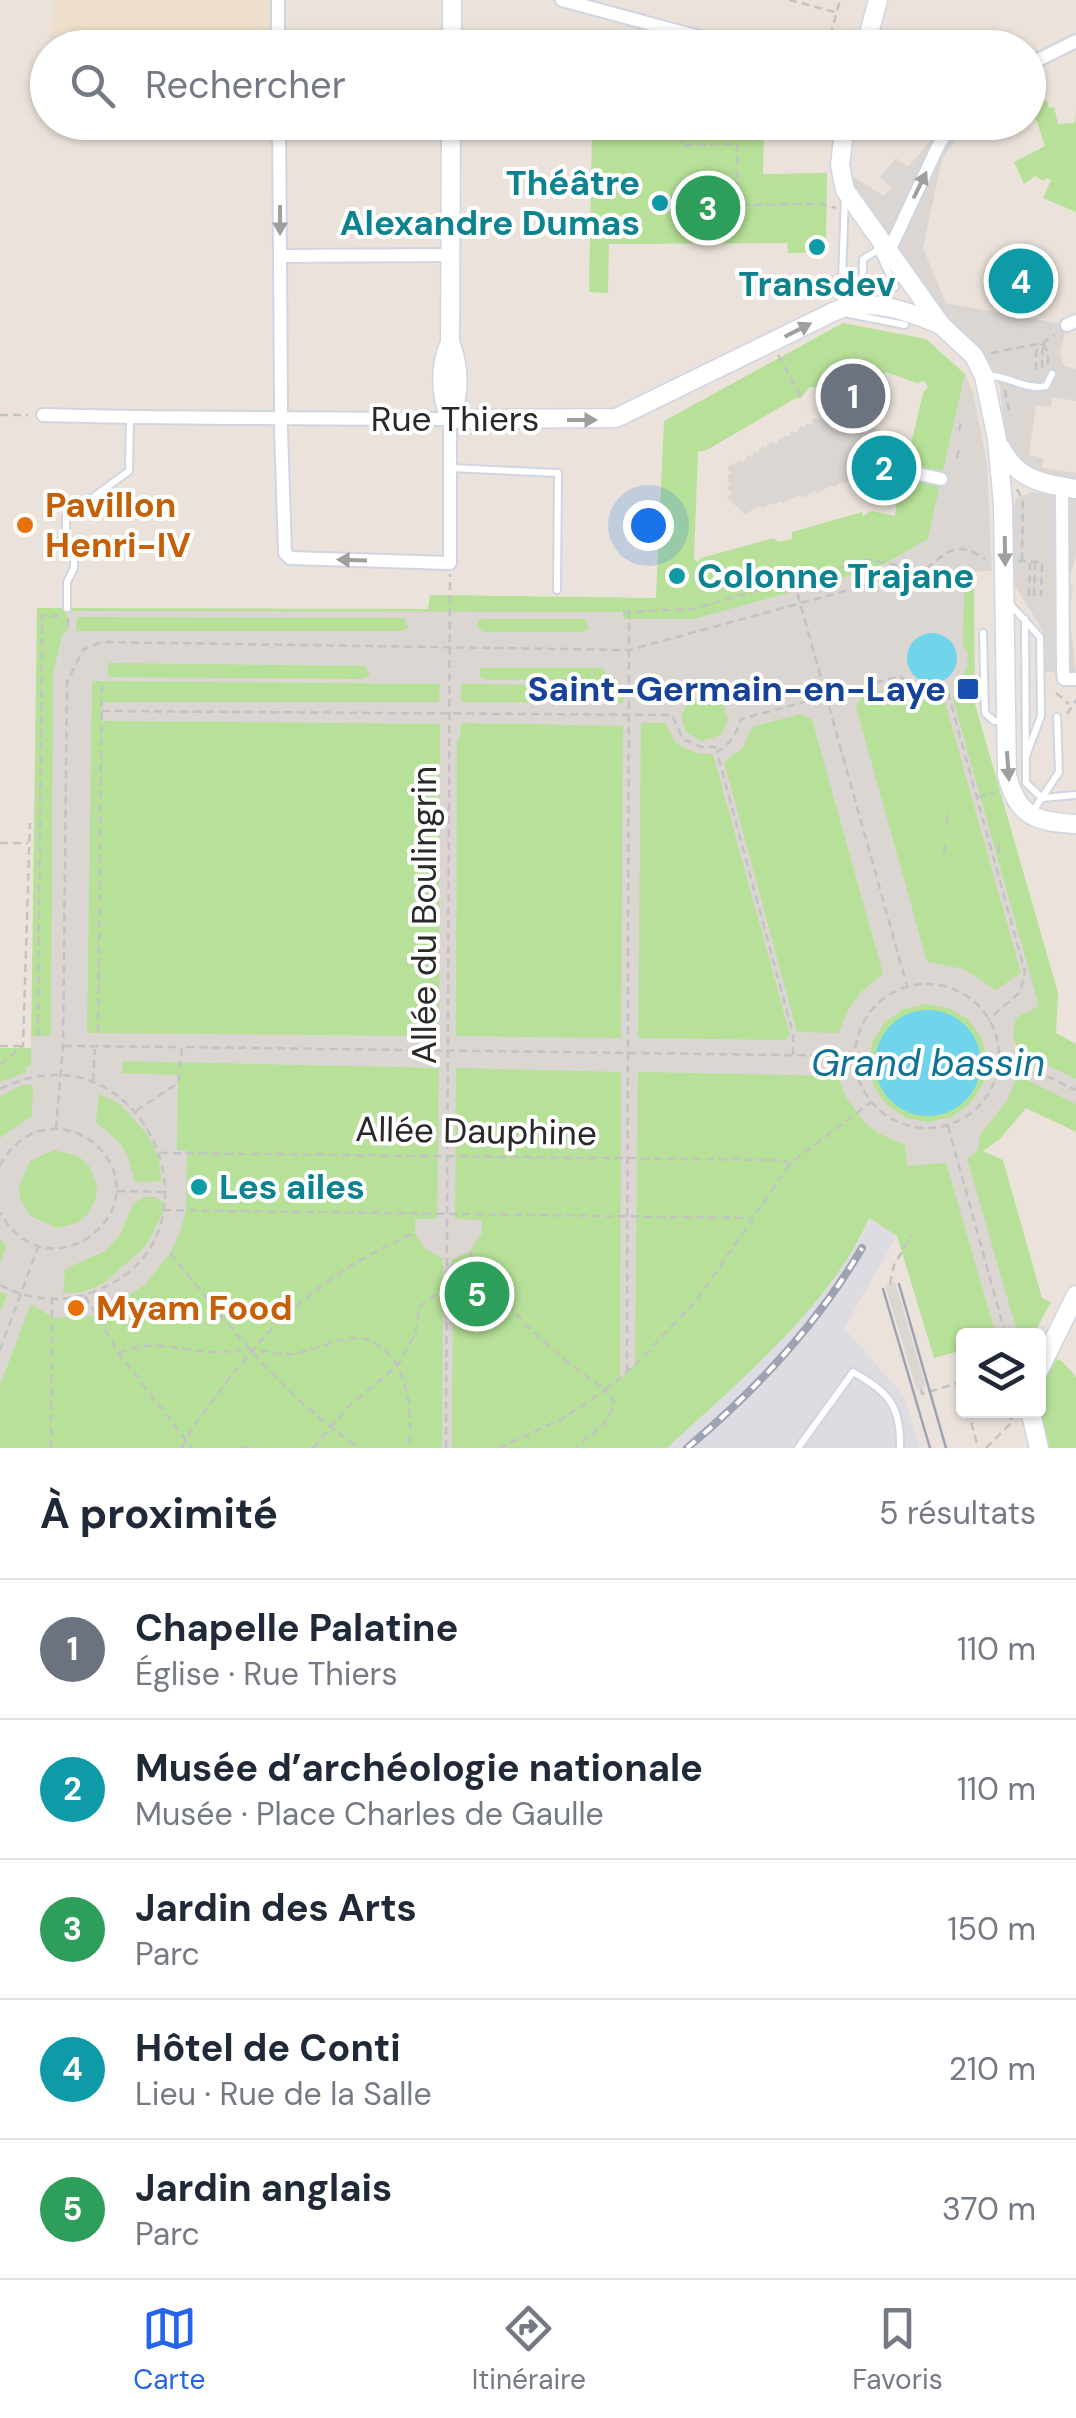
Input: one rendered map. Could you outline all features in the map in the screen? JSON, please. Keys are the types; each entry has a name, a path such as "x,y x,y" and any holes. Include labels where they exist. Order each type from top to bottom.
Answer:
{"main road":[{"path":"452,0 452,30"},
{"path":"870,30 878,0"},
{"path":"450,420 458,399 456,358 450,342 451,140"},
{"path":"843,140 840,164 845,190 884,251 942,325 974,356 984,376 1003,504 1009,782 1030,816 1046,823 1076,824"},
{"path":"886,308 916,289"},
{"path":"862,304 942,325"},
{"name":"Rue Thiers","path":"450,420 616,418 837,310 862,304"},
{"path":"996,439 1016,470 1040,483 1069,488"},
{"path":"1003,504 1018,489 1040,483"},
{"path":"1046,1356 1076,1295"},
{"path":"1032,1418 1039,1448"}],"street":[{"path":"278,0 278,30"},
{"path":"562,0 673,30"},
{"path":"1046,57 1076,41"},
{"path":"279,140 285,554 290,558 450,563 450,420"},
{"path":"884,251 942,140"},
{"path":"280,256 451,255"},
{"name":"Rue Thiers","path":"43,416 450,420"},
{"path":"905,470 942,480"},
{"path":"1069,488 1070,679"}],"lane":[{"path":"845,190 837,310 905,325"},
{"path":"862,304 863,258 884,251 895,287"},
{"path":"984,376 1002,376 1036,388 1046,386 1050,372"},
{"path":"67,608 67,582 74,568 74,550 66,539 66,517 130,470 130,418"},
{"path":"450,468 558,473 556,590"},
{"path":"1005,598 1040,637 1038,728 1025,757"},
{"path":"1025,620 1026,783 1042,798 1076,799"},
{"path":"983,633 985,713 994,720 1006,721"},
{"path":"1030,816 1059,772 1057,717"},
{"path":"798,1448 854,1372 884,1390 900,1421 900,1448"}],"path":[{"path":"789,0 837,12"},
{"path":"832,30 840,0"},
{"path":"682,140 682,145 736,144 737,205"},
{"path":"719,206 823,204 832,208"},
{"path":"974,356 1043,343 1072,323"},
{"path":"1039,370 1043,343"},
{"path":"1043,343 1050,372"},
{"path":"780,358 802,398"},
{"path":"0,415 43,416"},
{"path":"959,431 961,422"},
{"path":"957,458 959,448"},
{"path":"1018,489 1023,500 1022,561 1042,562 1042,596"},
{"path":"56,1129 63,1046 67,682 83,650 100,642 629,650 926,569 945,552 961,548 972,549 992,561 1005,561"},
{"path":"622,612 692,609 867,560 926,569"},
{"path":"1032,562 1032,596"},
{"name":"Allée du Boulingrin","path":"446,1448 450,563"},
{"path":"964,571 964,586"},
{"path":"794,581 908,987"},
{"path":"627,1372 629,611"},
{"path":"38,1036 42,616 68,616 68,632"},
{"path":"716,752 737,734 740,719 900,676 909,685 923,690 946,690 1025,972 1020,992 988,1020"},
{"path":"98,1032 102,681"},
{"path":"1056,693 1070,705"},
{"path":"102,711 672,715 682,739 701,747 715,747 793,1034 793,1055"},
{"path":"947,825 948,810"},
{"path":"0,1065 23,1046 30,822"},
{"path":"0,843 29,843"},
{"path":"944,853 945,843"},
{"path":"999,846 999,854"},
{"path":"934,985 958,992 979,1007 988,1020 999,1053 995,1078 983,1101 963,1118 927,1128 902,1123 872,1102 859,1080 855,1056 859,1033 870,1013 886,997 908,987 934,985"},
{"path":"0,1046 23,1046"},
{"path":"63,1046 855,1056"},
{"path":"92,1083 94,1046"},
{"path":"136,1112 178,1084 182,1048"},
{"path":"999,1053 1076,1090"},
{"path":"0,1090 32,1078 60,1076 110,1091 136,1112 160,1153 165,1192 156,1232 139,1260 114,1281 84,1294 52,1299 20,1294 0,1285"},
{"path":"499,1448 562,1419 627,1372 697,1300 790,1164 872,1102"},
{"path":"948,1124 1004,1328"},
{"path":"0,1166 25,1137 56,1129 80,1134 100,1149 113,1170 116,1191 108,1218 92,1237 69,1248 38,1246 13,1232 0,1212"},
{"name":"Allée Dauphine","path":"160,1153 781,1160 790,1164"},
{"path":"116,1191 165,1192"},
{"path":"164,1210 751,1218"},
{"path":"182,1448 249,1349 317,1289 371,1252 415,1233"},
{"path":"890,1284 894,1265 912,1235"},
{"path":"0,1350 38,1246"},
{"path":"469,1252 483,1276 555,1355 605,1390 616,1404 605,1423 575,1448"},
{"path":"170,1253 249,1349 298,1400 360,1448"},
{"path":"453,1290 474,1285 483,1276"},
{"path":"312,1448 346,1409 398,1365 415,1334 420,1306 443,1290"},
{"path":"84,1294 119,1353 192,1448"},
{"path":"51,1448 52,1299"},
{"path":"119,1353 152,1344 209,1352 249,1349 265,1354 293,1354 360,1338 380,1346 398,1365 408,1401 409,1448"},
{"path":"921,1389 922,1394 956,1384"},
{"path":"970,1418 978,1448"},
{"path":"986,1448 1012,1422 1011,1418"},
{"path":"242,1448 250,1448"}],"shaded area":[{"path":"53,0 272,0 272,30 50,30"},
{"path":"931,140 956,140 942,159 923,248 946,303 1067,325 1060,352 1064,366 1076,369 1076,401 1052,397 1051,407 1036,405 1029,455 1043,458 1042,468 1076,473 1076,481 1027,472 1006,446 1000,386 991,367 938,314 847,180 844,161 851,163 852,176 884,196 891,188 880,177 896,158 908,167"},
{"path":"965,374 973,393 987,463 992,571 960,572 964,587 963,647 968,653 967,668 959,680 960,690 952,696 1039,1006 1016,1018 1013,1033 1017,1050 1076,1079 1076,1104 1017,1075 1008,1099 980,1135 977,1152 967,1158 1016,1328 994,1328 946,1163 907,1166 905,1145 865,1123 845,1096 838,1076 638,1072 635,1365 620,1379 621,1072 456,1068 455,1219 482,1220 482,1233 469,1252 453,1259 452,1448 442,1448 443,1259 424,1248 415,1233 415,1219 437,1219 439,1068 123,1061 122,1073 178,1075 177,1150 187,1151 186,1212 180,1233 145,1285 96,1315 54,1318 31,1304 0,1385 0,1313 7,1295 0,1292 0,1264 6,1246 0,1239 0,1138 32,1116 33,1085 23,1085 0,1096 0,1082 26,1072 27,1066 31,1066 31,1037 51,1035 53,673 63,633 68,631 67,611 623,612 623,619 694,619 877,568 928,539","holes":["77,617 404,618 408,628 76,631","484,619 585,619 589,629 484,632 477,626","943,636 954,647 923,682 907,663 914,640","108,663 365,666 370,675 363,679 108,677","481,668 603,668 607,677 479,677","92,681 440,684 439,702 102,702 101,721 440,724 439,1036 87,1033","461,684 623,686 623,703 461,702","899,687 920,699 944,699 1021,973 996,990 964,969 927,962 856,707 862,697","708,694 723,703 728,720 721,735 701,741 686,732 681,716 689,700","801,714 812,720 883,974 863,990 838,1033 797,1032 724,762 743,748 752,727","461,723 623,726 621,1038 456,1036 457,738","641,723 665,723 676,743 695,753 713,754 790,1035 785,1040 638,1038","926,1004 949,1008 969,1020 982,1039 987,1062 983,1084 970,1104 951,1117 928,1122 906,1118 887,1105 874,1087 869,1065 872,1042 884,1023 903,1009","99,1094 120,1104 147,1134 158,1156 162,1181 135,1182 120,1143 96,1122","54,1150 78,1156 89,1166 97,1185 95,1201 87,1215 77,1223 57,1228 30,1216 20,1198 19,1186 30,1161","144,1197 164,1203 145,1247 104,1283 83,1292 63,1293 65,1269 105,1251 120,1235 133,1204"]},
{"path":"831,409 869,415 877,430 872,434 869,466 859,471 859,481 779,501 763,509 760,506 745,514 727,498 732,492 727,490 732,484 728,482 732,473 728,466 737,466 737,461 744,462 755,451 759,454 759,449 767,449 767,444 776,444 779,438 783,440 783,436 790,436 801,426 813,424 812,419 827,416"},
{"path":"1032,492 1076,495 1076,555 1070,576 1069,585 1073,586 1069,614 1076,672 1045,672 1043,631 1014,584 1012,508 1016,499"},
{"path":"868,1218 897,1236 844,1328 904,1396 920,1448 667,1448 780,1341 860,1239"},
{"path":"895,1282 926,1387 917,1390 885,1285"}],"green space":[{"path":"1046,100 1049,108 1054,107 1058,124 1075,123 1076,111 1076,212 1043,198 1051,180 1035,176 1024,184 1014,162 1045,146"},
{"path":"592,140 764,140 763,174 827,173 826,242 809,242 809,253 788,253 787,243 609,244 608,293 589,292"},
{"path":"843,323 926,339 965,374 928,539 958,587 974,587 975,704 1058,993 1056,1033 1076,1044 1076,1132 1026,1108 1000,1139 983,1151 1003,1160 1042,1298 1051,1302 1037,1328 956,1328 956,1352 934,1358 897,1236 869,1218 831,1282 807,1312 667,1448 0,1448 0,1048 31,1048 37,608 428,609 430,595 656,598 664,421","holes":["886,372 917,383 924,381 928,387 923,393 902,483 905,490 898,494 895,516 871,511 863,516 862,512 792,532 792,539 778,542 774,538 698,562 694,559 698,451 705,451 801,398 810,387 819,388 820,397 832,381 843,378 884,386 882,377"]},
{"path":"1053,1358 1062,1361 1076,1377 1076,1448 1047,1448 1041,1418 1046,1418 1046,1376"}],"water":[{"path":"932,633 950,640 957,658 950,676 932,683 914,676 907,658 914,640"},
{"name":"Grand bassin","path":"928,1010 948,1014 966,1025 977,1043 981,1063 977,1083 966,1101 948,1112 928,1116 908,1112 890,1101 879,1083 875,1063 879,1043 890,1025 908,1014"}],"tram line":[{"path":"899,1284 946,1448"},
{"path":"883,1289 930,1448"}],"railway":[{"path":"687,1448 737,1404 805,1330 862,1248"}],"place":[{"name":"Théâtre Alexandre Dumas","path":"660,203"},
{"name":"Jardin des Arts","path":"708,208"},
{"name":"Transdev","path":"817,247"},
{"name":"Hôtel de Conti","path":"1021,281"},
{"name":"Chapelle Palatine","path":"853,396"},
{"name":"Musée d’archéologie nationale","path":"884,468"},
{"name":"Pavillon Henri-IV","path":"25,525"},
{"name":"Colonne Trajane","path":"677,576"},
{"name":"Saint-Germain-en-Laye","path":"968,689"},
{"name":"Les ailes","path":"199,1187"},
{"name":"Jardin anglais","path":"477,1294"},
{"name":"Myam Food","path":"76,1308"}]}
